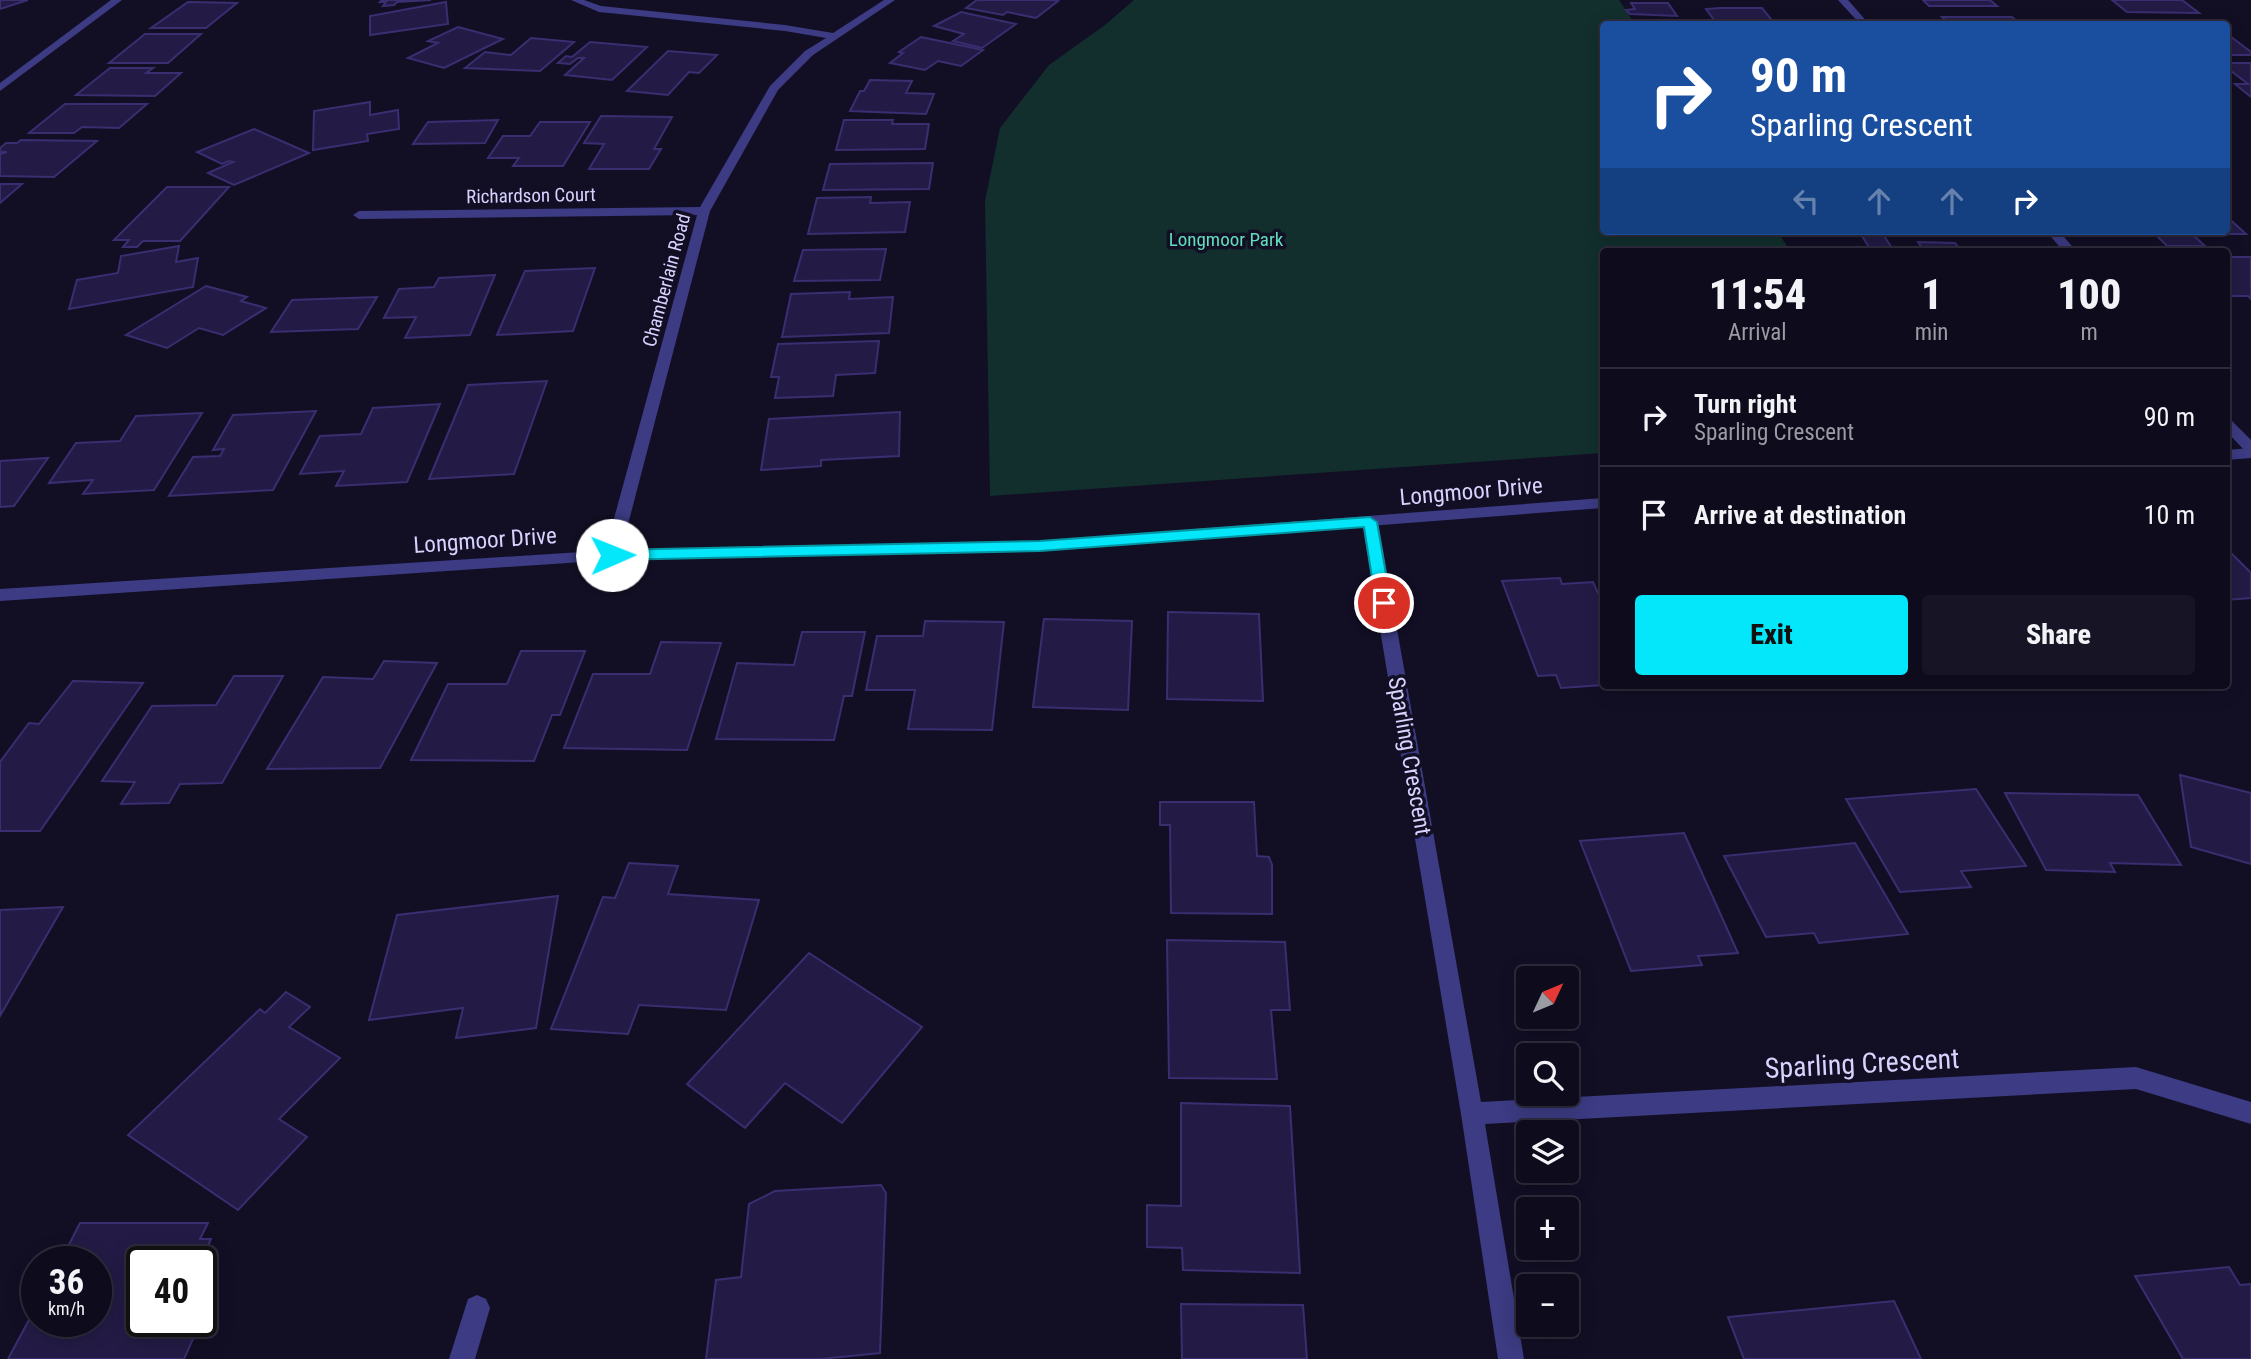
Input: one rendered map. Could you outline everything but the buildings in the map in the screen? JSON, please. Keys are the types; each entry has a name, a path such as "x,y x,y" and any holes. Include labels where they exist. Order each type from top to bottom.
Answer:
{"street":[{"path":"0,88 117,0"},
{"path":"576,0 599,9 785,28 833,36"},
{"name":"Chamberlain Road","path":"612,555 704,211 774,88 809,53 890,0"},
{"path":"1843,0 1862,21"},
{"name":"Richardson Court","path":"359,215 704,211"},
{"path":"2056,235 2067,248"},
{"path":"2230,427 2251,451"},
{"path":"2230,454 2251,451"},
{"name":"Longmoor Drive","path":"0,595 612,555 1040,546 1600,503"},
{"name":"Sparling Crescent","path":"1370,522 1472,1114 1511,1359"},
{"name":"Sparling Crescent","path":"1472,1114 2136,1078 2251,1113"},
{"path":"462,1359 477,1308"}],"green space":[{"name":"Longmoor Park","path":"1134,0 1619,0 1633,21 1600,21 1600,235 1780,235 1788,248 1600,248 1600,453 990,496 985,201 1000,128 1049,65 1105,25"}],"route":[{"path":"612,555 1040,546 1370,522 1384,603"}]}
